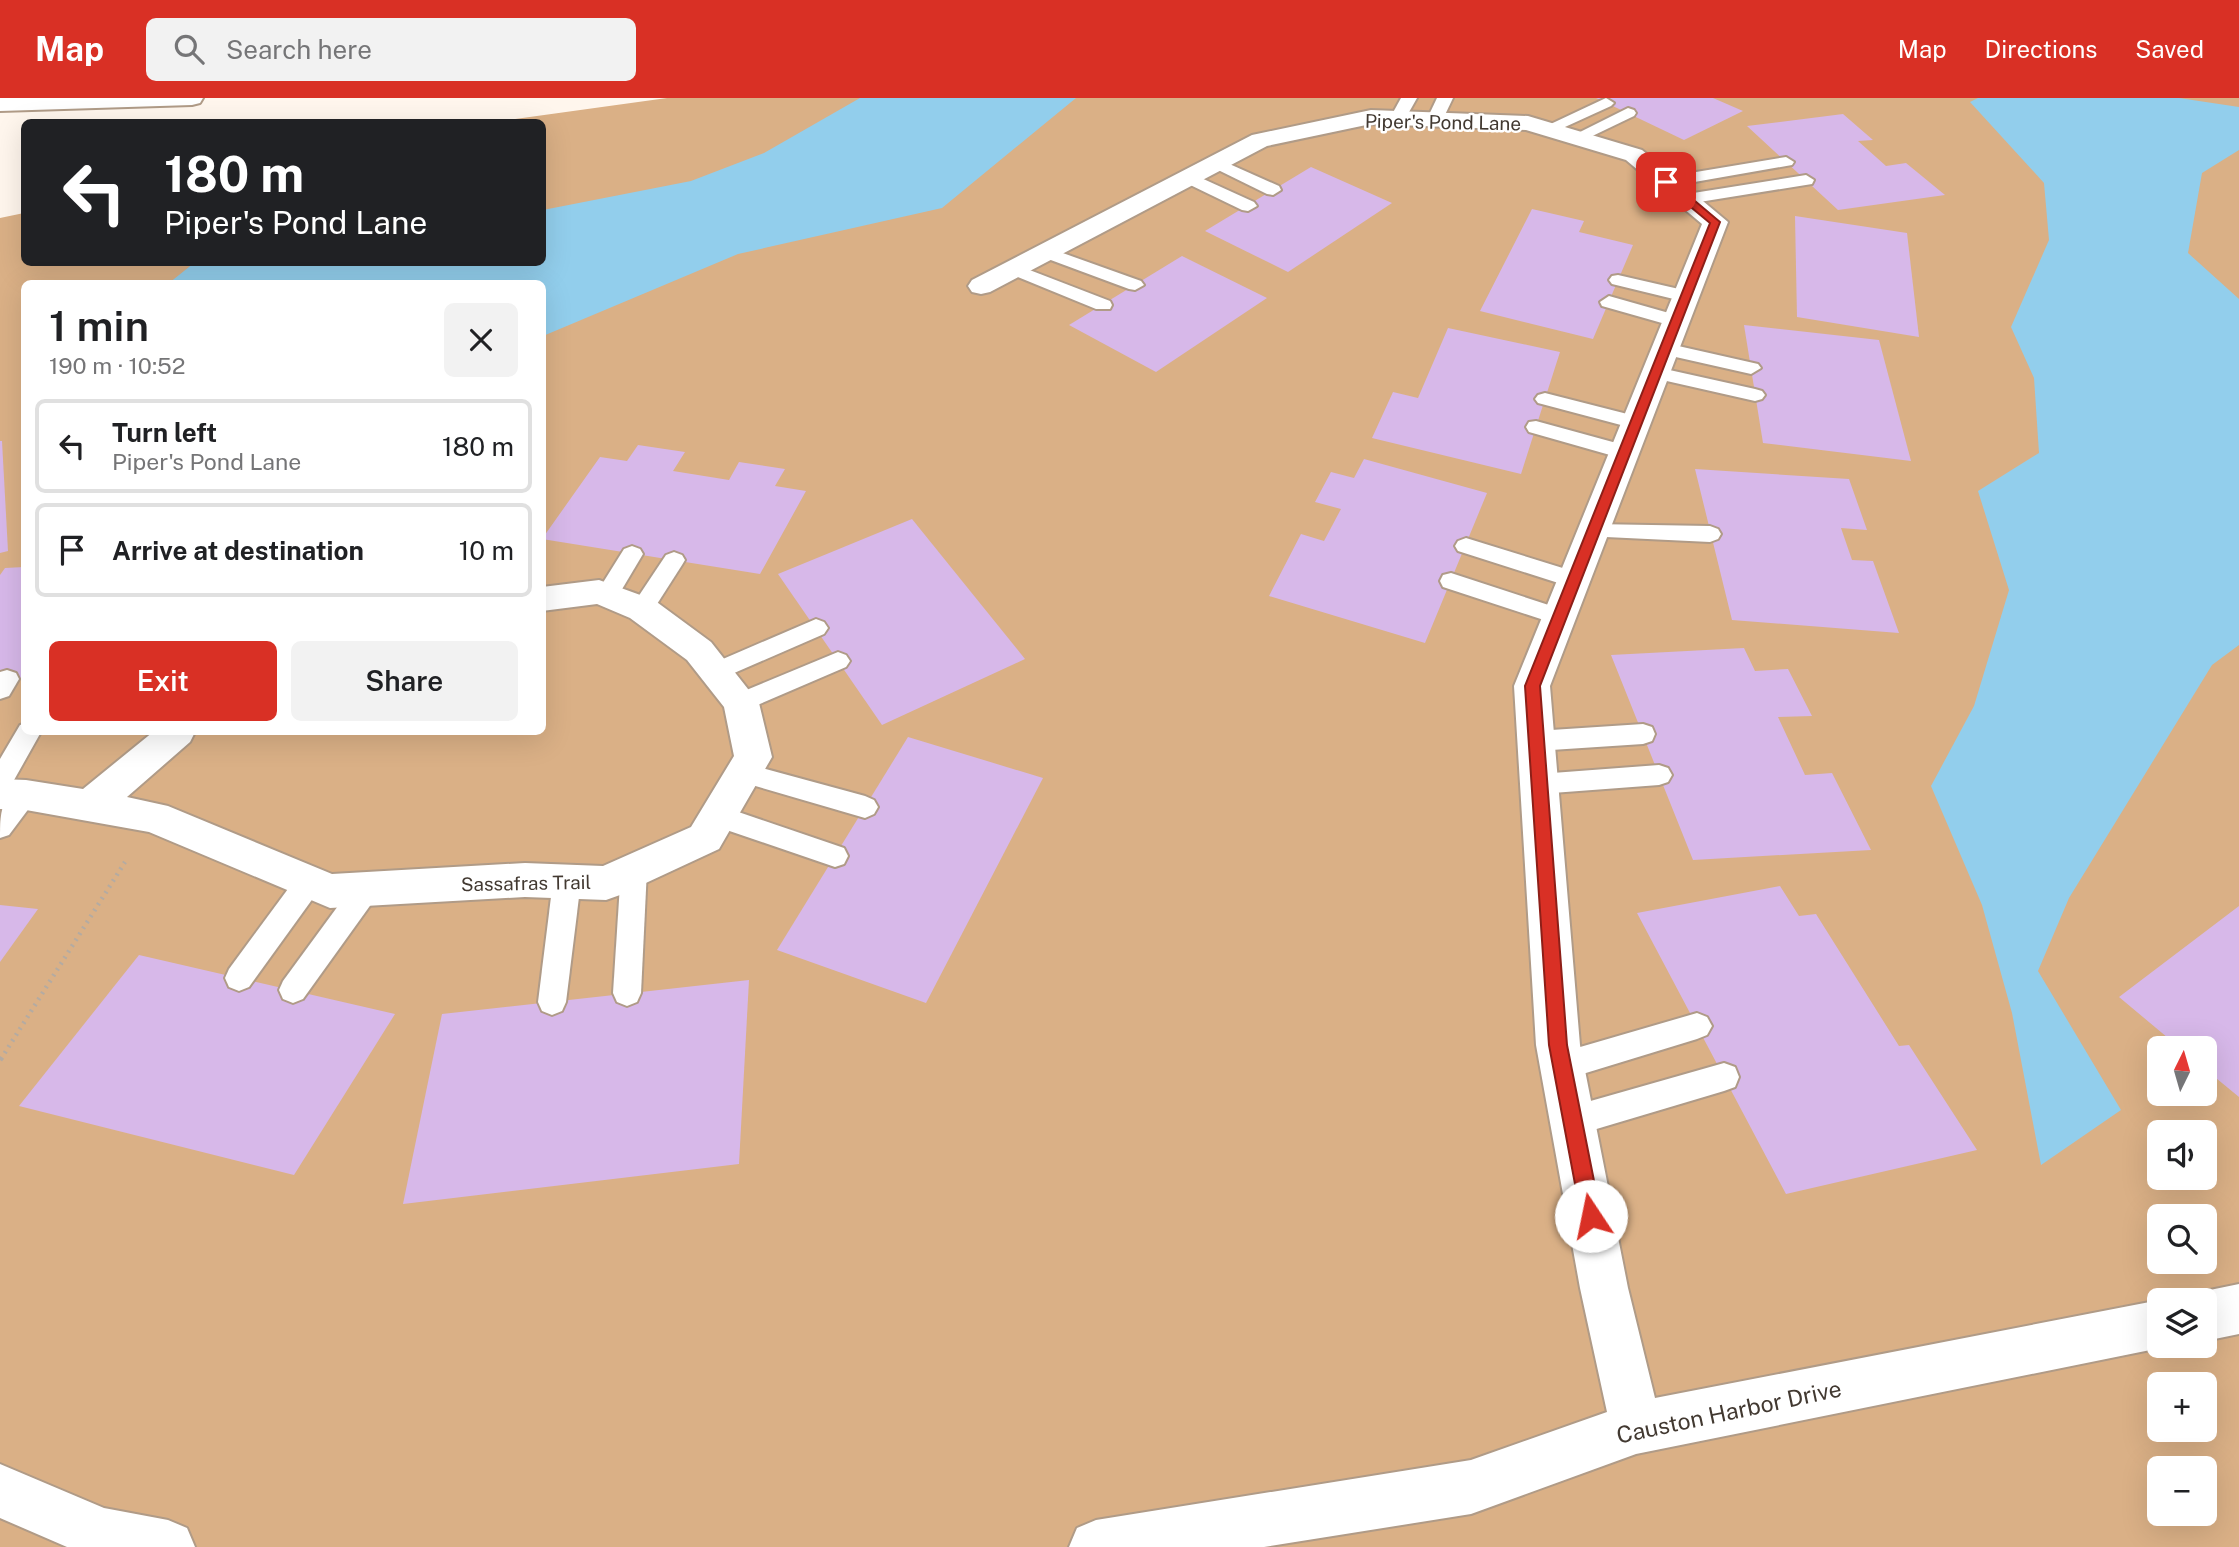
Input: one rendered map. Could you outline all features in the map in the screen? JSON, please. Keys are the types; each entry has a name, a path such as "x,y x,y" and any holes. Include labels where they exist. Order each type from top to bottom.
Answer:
{"street":[{"path":"0,104 192,98"},
{"name":"Piper's Pond Lane","path":"981,286 1260,140 1404,108 1440,108 1528,123 1634,156 1715,222 1532,686 1558,1045 1604,1288 1636,1428"},
{"path":"546,599 599,592 625,602"},
{"name":"Sassafras Trail","path":"9,791 154,817 330,891 525,880 606,883 705,838 753,757 741,703 717,671 699,650 625,602"},
{"path":"90,806 173,735"},
{"path":"2217,1314 2239,1310"},
{"name":"Causton Harbor Drive","path":"1096,1547 1471,1487 1636,1428 2147,1328"},
{"path":"0,1491 103,1535 168,1547"}],"lane":[{"path":"1562,133 1606,103"},
{"path":"1562,133 1628,113"},
{"path":"1677,190 1786,162"},
{"path":"1202,170 1273,190"},
{"path":"1202,170 1248,206"},
{"path":"1677,190 1806,180"},
{"path":"1046,252 1135,285"},
{"path":"1014,269 1102,305"},
{"path":"1618,279 1671,335 1755,395"},
{"path":"1609,303 1671,335 1751,368"},
{"path":"1545,399 1630,438"},
{"path":"1536,427 1630,438"},
{"path":"1593,531 1710,534"},
{"path":"1466,546 1574,580"},
{"path":"625,602 632,554"},
{"path":"625,602 674,560"},
{"path":"1451,581 1559,617"},
{"path":"717,671 816,628"},
{"path":"741,703 838,661"},
{"path":"1536,741 1643,734"},
{"path":"0,827 28,735"},
{"path":"744,773 865,807"},
{"path":"1539,784 1659,775"},
{"path":"718,816 835,856"},
{"path":"627,993 634,869"},
{"path":"552,1002 567,881"},
{"path":"239,978 309,882"},
{"path":"293,990 367,888"},
{"path":"1563,1066 1697,1026"},
{"path":"1573,1121 1724,1077"}],"path":[{"path":"0,1060 154,817"}],"shaded area":[{"path":"667,98 2239,98 2239,1547 0,1547 0,218 21,214 21,266 546,266 546,119 515,119"}],"water":[{"path":"860,98 1076,98 942,208 738,254 546,335 546,280 173,280 190,266 546,266 546,209 691,181 764,153"},
{"path":"1978,98 2179,98 2239,107 2239,150 2202,173 2188,253 2239,299 2239,645 2212,665 2069,898 2038,971 2121,1110 2041,1165 2012,1013 1982,905 1931,786 1974,706 2009,590 1978,491 2039,453 2034,378 2011,327 2049,240 2044,183 1970,102"}],"building":[{"path":"1596,98 1713,98 1743,111 1684,140"},
{"path":"1843,114 1873,140 1858,141 1886,166 1906,163 1945,195 1838,210 1747,126"},
{"path":"1311,167 1392,203 1288,272 1205,231"},
{"path":"1532,209 1584,221 1579,232 1633,245 1593,339 1480,311"},
{"path":"1795,216 1907,233 1919,337 1797,317"},
{"path":"1182,256 1267,298 1156,372 1069,325"},
{"path":"1744,325 1879,340 1911,461 1763,443"},
{"path":"1448,328 1560,352 1521,474 1372,438 1393,392 1418,398"},
{"path":"0,441 8,551 0,553"},
{"path":"638,445 685,452 673,471 729,480 739,462 785,469 775,486 806,491 760,574 546,540 546,533 600,457 627,461"},
{"path":"1364,459 1487,493 1425,643 1269,596 1301,534 1324,541 1341,509 1315,502 1331,472 1354,478"},
{"path":"1695,469 1849,479 1867,530 1841,528 1852,560 1873,561 1899,633 1732,620"},
{"path":"912,519 1025,659 882,725 778,574"},
{"path":"21,567 21,678 0,679 0,575 5,568"},
{"path":"1744,648 1755,671 1788,669 1812,716 1778,717 1805,775 1832,773 1871,850 1693,860 1611,655"},
{"path":"908,737 1043,778 926,1003 777,950"},
{"path":"1780,886 1799,916 1816,914 1899,1046 1909,1045 1977,1150 1786,1194 1637,913"},
{"path":"0,905 38,909 0,962"},
{"path":"2239,906 2239,1097 2217,1079 2217,1036 2166,1036 2119,997"},
{"path":"139,955 395,1014 294,1175 19,1106"},
{"path":"749,980 739,1164 403,1204 442,1014"}],"route":[{"path":"1591,1216 1558,1045 1532,686 1715,222 1666,182"}]}
